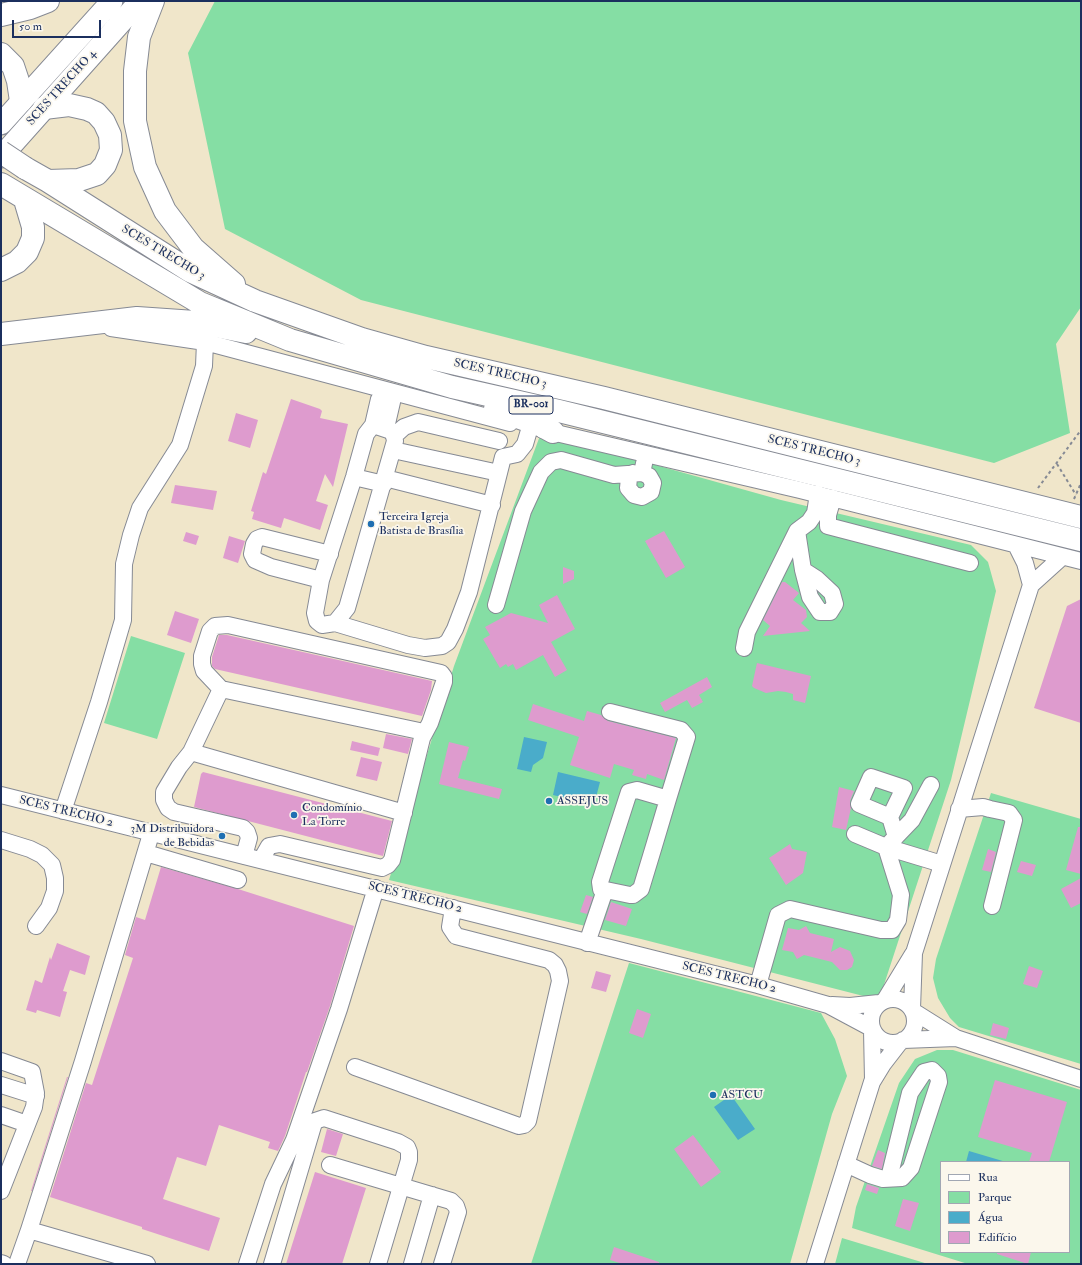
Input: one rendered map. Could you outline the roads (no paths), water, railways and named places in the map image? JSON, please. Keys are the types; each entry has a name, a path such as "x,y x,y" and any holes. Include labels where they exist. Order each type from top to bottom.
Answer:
{"highway":[{"path":"1,15 30,8 48,1"},
{"path":"153,1 139,37 135,71 135,120 145,167 165,210 192,248 255,302"},
{"path":"1,54 13,66 18,81 21,101"},
{"path":"44,108 68,105 87,109 96,113 104,122 110,135 111,150 105,165 97,174 79,180 48,181"},
{"name":"SCES TRECHO 3","path":"1,152 24,168 48,181 190,271 255,302 362,339 426,358 604,398 1079,510"},
{"path":"1,270 17,262 27,252 33,238 33,227 12,192"},
{"name":"SCES TRECHO 3","path":"12,192 200,303 290,340 452,387 560,411 1081,540"},
{"path":"1,334 74,324 144,318 195,322 290,340"},
{"path":"452,387 473,402 542,426 553,432"}],"main road":[{"name":"SCES TRECHO 4","path":"1,124 112,1"},
{"name":"SCES TRECHO 4","path":"1,157 140,1"}],"street":[{"path":"74,324 135,330 205,342 338,377 392,398"},
{"path":"63,811 99,702 123,620 124,564 131,535 140,508 180,446 204,366 205,342"},
{"path":"338,377 348,390 553,432 825,496 1081,561"},
{"path":"335,623 347,608 385,481 387,435 392,398"},
{"path":"499,473 387,435 366,434 321,580 316,604 317,621 322,625 335,623 425,648 435,648 448,642 455,630 469,592 492,505 503,457 499,440 504,421"},
{"path":"387,435 418,422 499,440"},
{"path":"503,457 517,454 525,444 530,427"},
{"path":"496,605 523,511 541,472 551,462 561,460 614,475 638,473 646,454"},
{"path":"354,477 385,481 492,505"},
{"path":"825,496 828,526"},
{"path":"744,648 747,632 803,527 815,513 825,496"},
{"path":"803,527 828,526 970,563"},
{"path":"803,527 803,570"},
{"path":"321,580 271,568 255,560 252,554 254,544 257,539 262,537 330,554"},
{"path":"1016,545 1025,563 1031,585"},
{"path":"815,1264 872,1082 871,1014 882,1001 914,953 1031,585 1062,557"},
{"path":"261,860 269,846 280,844 382,868 388,865 392,860 424,732 430,723 444,682 441,673 222,625 215,626 210,631 202,656 202,664 204,671 221,689 424,732"},
{"path":"221,689 191,752 168,784 164,792 164,800 168,808 174,812 243,828 247,832 249,838 244,856"},
{"path":"610,712 681,730 687,737 641,889 633,895 630,895 601,889 600,882 629,792 637,790 668,799"},
{"path":"191,752 404,813"},
{"path":"891,842 912,820 931,785"},
{"path":"966,788 983,807"},
{"name":"SCES TRECHO 2","path":"1,795 151,834 376,888 758,985 828,1005 872,1029"},
{"path":"960,809 983,807 1009,813 1014,820 992,906"},
{"path":"758,985 778,915 790,908 881,930 892,930 898,920 902,895 891,842 890,816"},
{"path":"17,1264 29,1230 151,834"},
{"path":"854,834 891,842 942,864"},
{"path":"1,840 30,849 42,855 52,865 55,878 55,891 49,908 36,926"},
{"path":"146,854 238,880"},
{"path":"247,1264 273,1184 294,1140 342,1002 376,888"},
{"path":"587,942 605,890"},
{"path":"355,1067 520,1126 528,1121 559,986 560,980 558,971 555,964 549,960 456,936 450,927 453,908"},
{"path":"872,1082 902,1041 913,1031 915,1024 913,1010 914,953"},
{"path":"882,1001 900,999 913,1010 956,1038 1081,1079"},
{"name":"SCES TRECHO 2","path":"828,1005 850,1006 882,1001"},
{"path":"872,1029 881,1040 887,1042 956,1038"},
{"path":"1,1061 32,1072 36,1096 27,1124 8,1152 2,1188"},
{"path":"846,1164 870,1175 890,1175 902,1178 911,1168 939,1082 938,1076 932,1070 924,1072 910,1093 890,1175"},
{"path":"1,1085 36,1096"},
{"path":"1,1115 27,1124"},
{"path":"272,1264 313,1126 319,1118 324,1118 398,1142 407,1147 409,1160 378,1264"},
{"path":"330,1165 452,1201 458,1212 442,1264"},
{"path":"412,1264 432,1195"},
{"path":"29,1230 147,1264"}],"water":[{"path":"524,737 547,742 543,758 533,765 531,772 517,769"},
{"path":"558,772 600,782 594,805 553,795"},
{"path":"731,1095 755,1129 738,1140 714,1107"},
{"path":"969,1151 1003,1161 966,1161"}],"place":[{"name":"Terceira Igreja Batista de Brasília","path":"371,524"},
{"name":"ASSEJUS","path":"549,801"},
{"name":"Condomínio La Torre","path":"294,815"},
{"name":"3M Distribuidora de Bebidas","path":"222,836"},
{"name":"ASTCU","path":"713,1095"}]}
